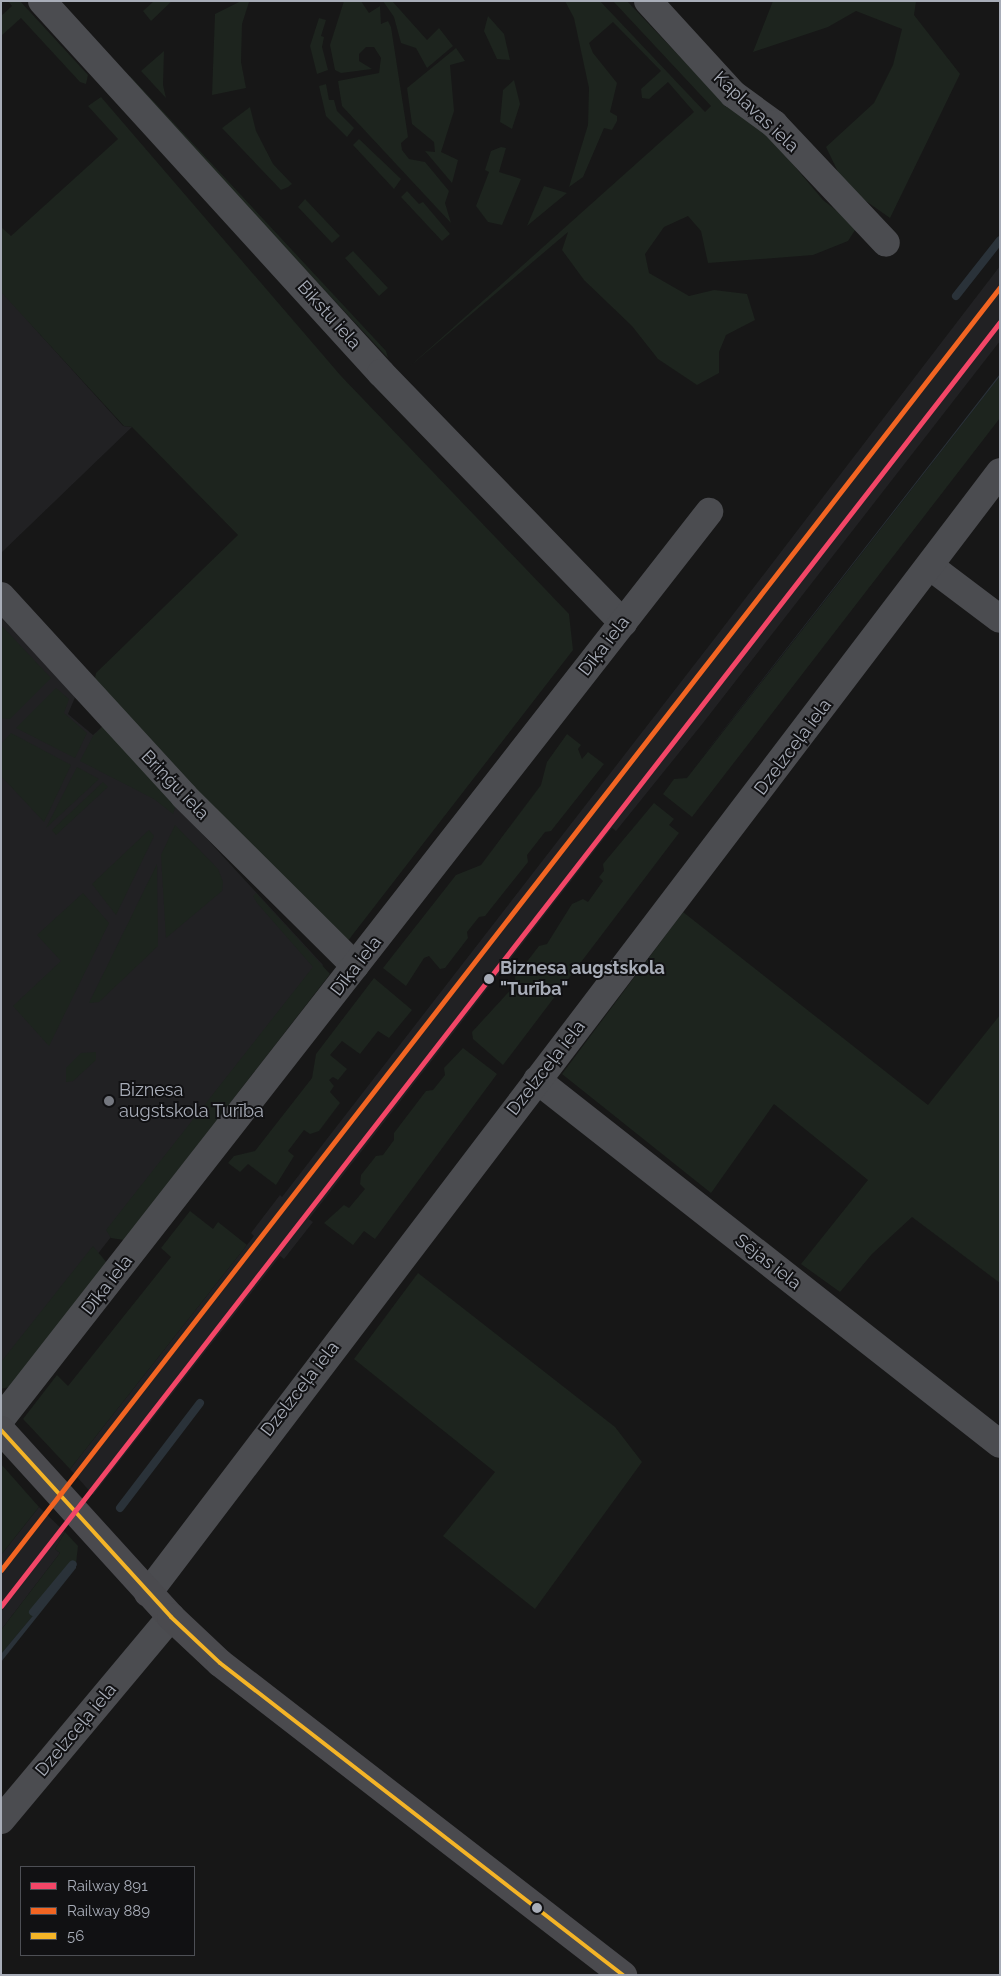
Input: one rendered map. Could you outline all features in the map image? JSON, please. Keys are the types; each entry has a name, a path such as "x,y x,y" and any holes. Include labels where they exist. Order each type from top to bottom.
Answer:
{"main road":[{"path":"1,1430 76,1510 148,1593 220,1663 623,1975"}],"street":[{"name":"Bikstu iela","path":"42,1 381,372 622,623"},
{"name":"Kaplavas iela","path":"648,1 733,94 774,124 886,243"},
{"name":"Dzelzceļa iela","path":"148,1593 537,1080 931,567 1000,472"},
{"name":"Dīķa iela","path":"1,1419 709,512"},
{"path":"931,567 1000,619"},
{"name":"Briņģu iela","path":"1,596 184,796 355,966"},
{"name":"Sējas iela","path":"537,1080 1000,1444"},
{"name":"Dzelzceļa iela","path":"1,1820 171,1617"}],"shaded area":[{"path":"8,1 20,1 88,75 86,84 80,82 21,18 1,36 1,16 12,6"},
{"path":"154,1 172,1 151,21 143,11"},
{"path":"241,1 249,2 242,24 241,62 246,88 212,95 215,14"},
{"path":"344,1 361,1 369,13 380,6 381,24 388,21 391,27 408,137 401,143 402,150 409,159 425,162 449,191 445,203 451,223 342,106 338,81 379,73 381,58 374,47 366,47 359,54 359,61 372,69 341,73 335,70 330,45"},
{"path":"383,1 392,1 427,40 439,28 453,46 427,68 416,48 401,43 394,17"},
{"path":"565,1 600,1 705,112 711,106 613,1 627,1 721,100 758,123 823,200 857,227 848,241 813,255 708,263 701,231 688,216 664,227 645,254 649,273 689,296 714,290 747,294 755,320 726,335 719,352 719,373 697,385 658,359 632,326 584,280 562,250 568,232 409,367 694,112 668,82 649,99 642,98 641,89 661,71 613,22 589,43 593,53 617,83 610,112 617,116 617,121 612,130 604,128 583,177 569,187 588,125 589,88 574,18"},
{"path":"773,1 916,1 914,15 960,74 890,218 863,199 840,176 826,147 874,103 893,65 902,29 856,11 828,27 753,52"},
{"path":"488,16 504,34 510,60 497,59 484,31"},
{"path":"319,18 326,20 321,36 324,37 322,47 328,70 317,74 310,46"},
{"path":"456,48 465,61 450,65 454,111 441,152 458,160 452,183 425,151 435,152 434,142 412,124 407,88"},
{"path":"164,51 163,85 166,98 141,71"},
{"path":"130,76 386,351 388,358 128,80"},
{"path":"514,80 520,104 512,129 500,122 503,90"},
{"path":"326,84 329,100 334,100 337,111 354,128 347,137 326,116 319,86"},
{"path":"101,97 341,376 569,614 573,650 347,942 328,927 94,683 96,673 238,535 132,427 124,426 1,292 1,227 11,236 118,139 88,106"},
{"path":"250,107 256,131 273,164 292,184 281,190 222,128"},
{"path":"359,139 401,179 394,189 353,145"},
{"path":"501,147 506,148 499,172 521,179 502,225 488,222 476,206 489,172 485,170 491,151"},
{"path":"544,186 567,193 527,226"},
{"path":"407,191 419,204 423,202 450,234 442,241 401,197"},
{"path":"305,199 340,236 332,243 298,207"},
{"path":"1,235 29,322 123,426 132,427 1,553"},
{"path":"353,251 388,288 379,296 345,258"},
{"path":"1000,266 1000,341 703,723 616,831 612,828 309,1219 313,1222 284,1259 280,1256 93,1495 70,1469 254,1236 251,1233 280,1195 282,1197"},
{"path":"1000,374 1000,376 686,778"},
{"path":"1000,376 1000,418 692,817 663,794 674,779 687,778"},
{"name":"Biznesa augstskola Turība","path":"1,615 76,695 68,714 93,735 103,726 323,965 1,1378"},
{"path":"1,625 51,678 10,719 1,718"},
{"path":"56,688 69,699 64,713 87,733 75,758 16,728"},
{"path":"103,726 176,805 173,814 154,799 80,761 93,736"},
{"path":"11,733 71,765 44,822 1,776 1,744"},
{"path":"567,734 581,745 578,749 582,759 588,752 604,764 551,831 545,832 527,855 528,862 485,916 479,917 467,932 468,938 445,968 440,969 429,956 424,958 406,986 383,968 456,875 481,865 541,785 547,762"},
{"path":"77,767 99,779 46,828"},
{"path":"103,782 108,787 56,835 52,830"},
{"path":"654,803 674,819 669,825 679,833 503,1065 473,1039 472,1032 516,984 515,977 539,946 547,944 572,904 583,899 588,902 603,881 599,877 604,871 603,864"},
{"path":"175,825 218,869 223,882 222,891 166,938 161,855"},
{"path":"149,830 154,836 116,915 92,884"},
{"path":"157,864 158,946 99,1002 89,1003"},
{"path":"83,893 109,923 49,1046 13,1006 61,961 37,935"},
{"path":"256,893 330,974 124,1240 111,1238 106,1230 313,967 257,903 253,896"},
{"path":"683,912 928,1105 1000,1015 1000,1283 912,1217 872,1254 840,1292 801,1264 868,1180 774,1104 711,1193 562,1074"},
{"path":"374,978 412,1010 389,1038 378,1031 360,1054 342,1041 330,1055 347,1069 338,1080 333,1077 329,1080 334,1086 330,1092 340,1103 319,1131 310,1134 304,1130 288,1151 294,1156 276,1185 248,1164 240,1172 228,1163 234,1156 255,1151 312,1078 316,1054"},
{"path":"463,1048 497,1074 375,1239 364,1231 353,1245 324,1223 344,1205 349,1208 365,1189 360,1184 361,1175 376,1156 383,1155 394,1140 394,1133 426,1091 433,1090 445,1075 444,1068"},
{"path":"96,1052 96,1060 73,1081 66,1082 66,1068 81,1053"},
{"path":"190,1211 213,1229 218,1222 247,1245 70,1469 23,1419 57,1375 68,1386 171,1257 161,1248"},
{"path":"93,1246 107,1263 13,1386 1,1389 1,1362"},
{"path":"418,1273 615,1427 642,1462 535,1609 443,1536 495,1472 354,1359"},
{"path":"1,1464 39,1507 1,1555"},
{"path":"39,1507 65,1532 55,1549 60,1553 1,1630 1,1555"},
{"path":"65,1532 78,1546 76,1564 1,1654 1,1630 60,1553 55,1549"},
{"path":"76,1564 76,1568 1,1662 1,1654"}],"waterway":[{"path":"956,296 1000,240"},
{"path":"120,1508 200,1403"},
{"path":"33,1612 73,1564"}],"rail line":[{"name":"889","path":"1,1570 1000,287"},
{"name":"891","path":"1,1606 1000,322"}],"transit line":[{"name":"56","path":"1,1430 171,1617 220,1663 623,1975"}],"place":[{"name":"Biznesa augstskola \"Turība\"","path":"489,979"},
{"name":"Biznesa augstskola Turība","path":"109,1101"}]}
